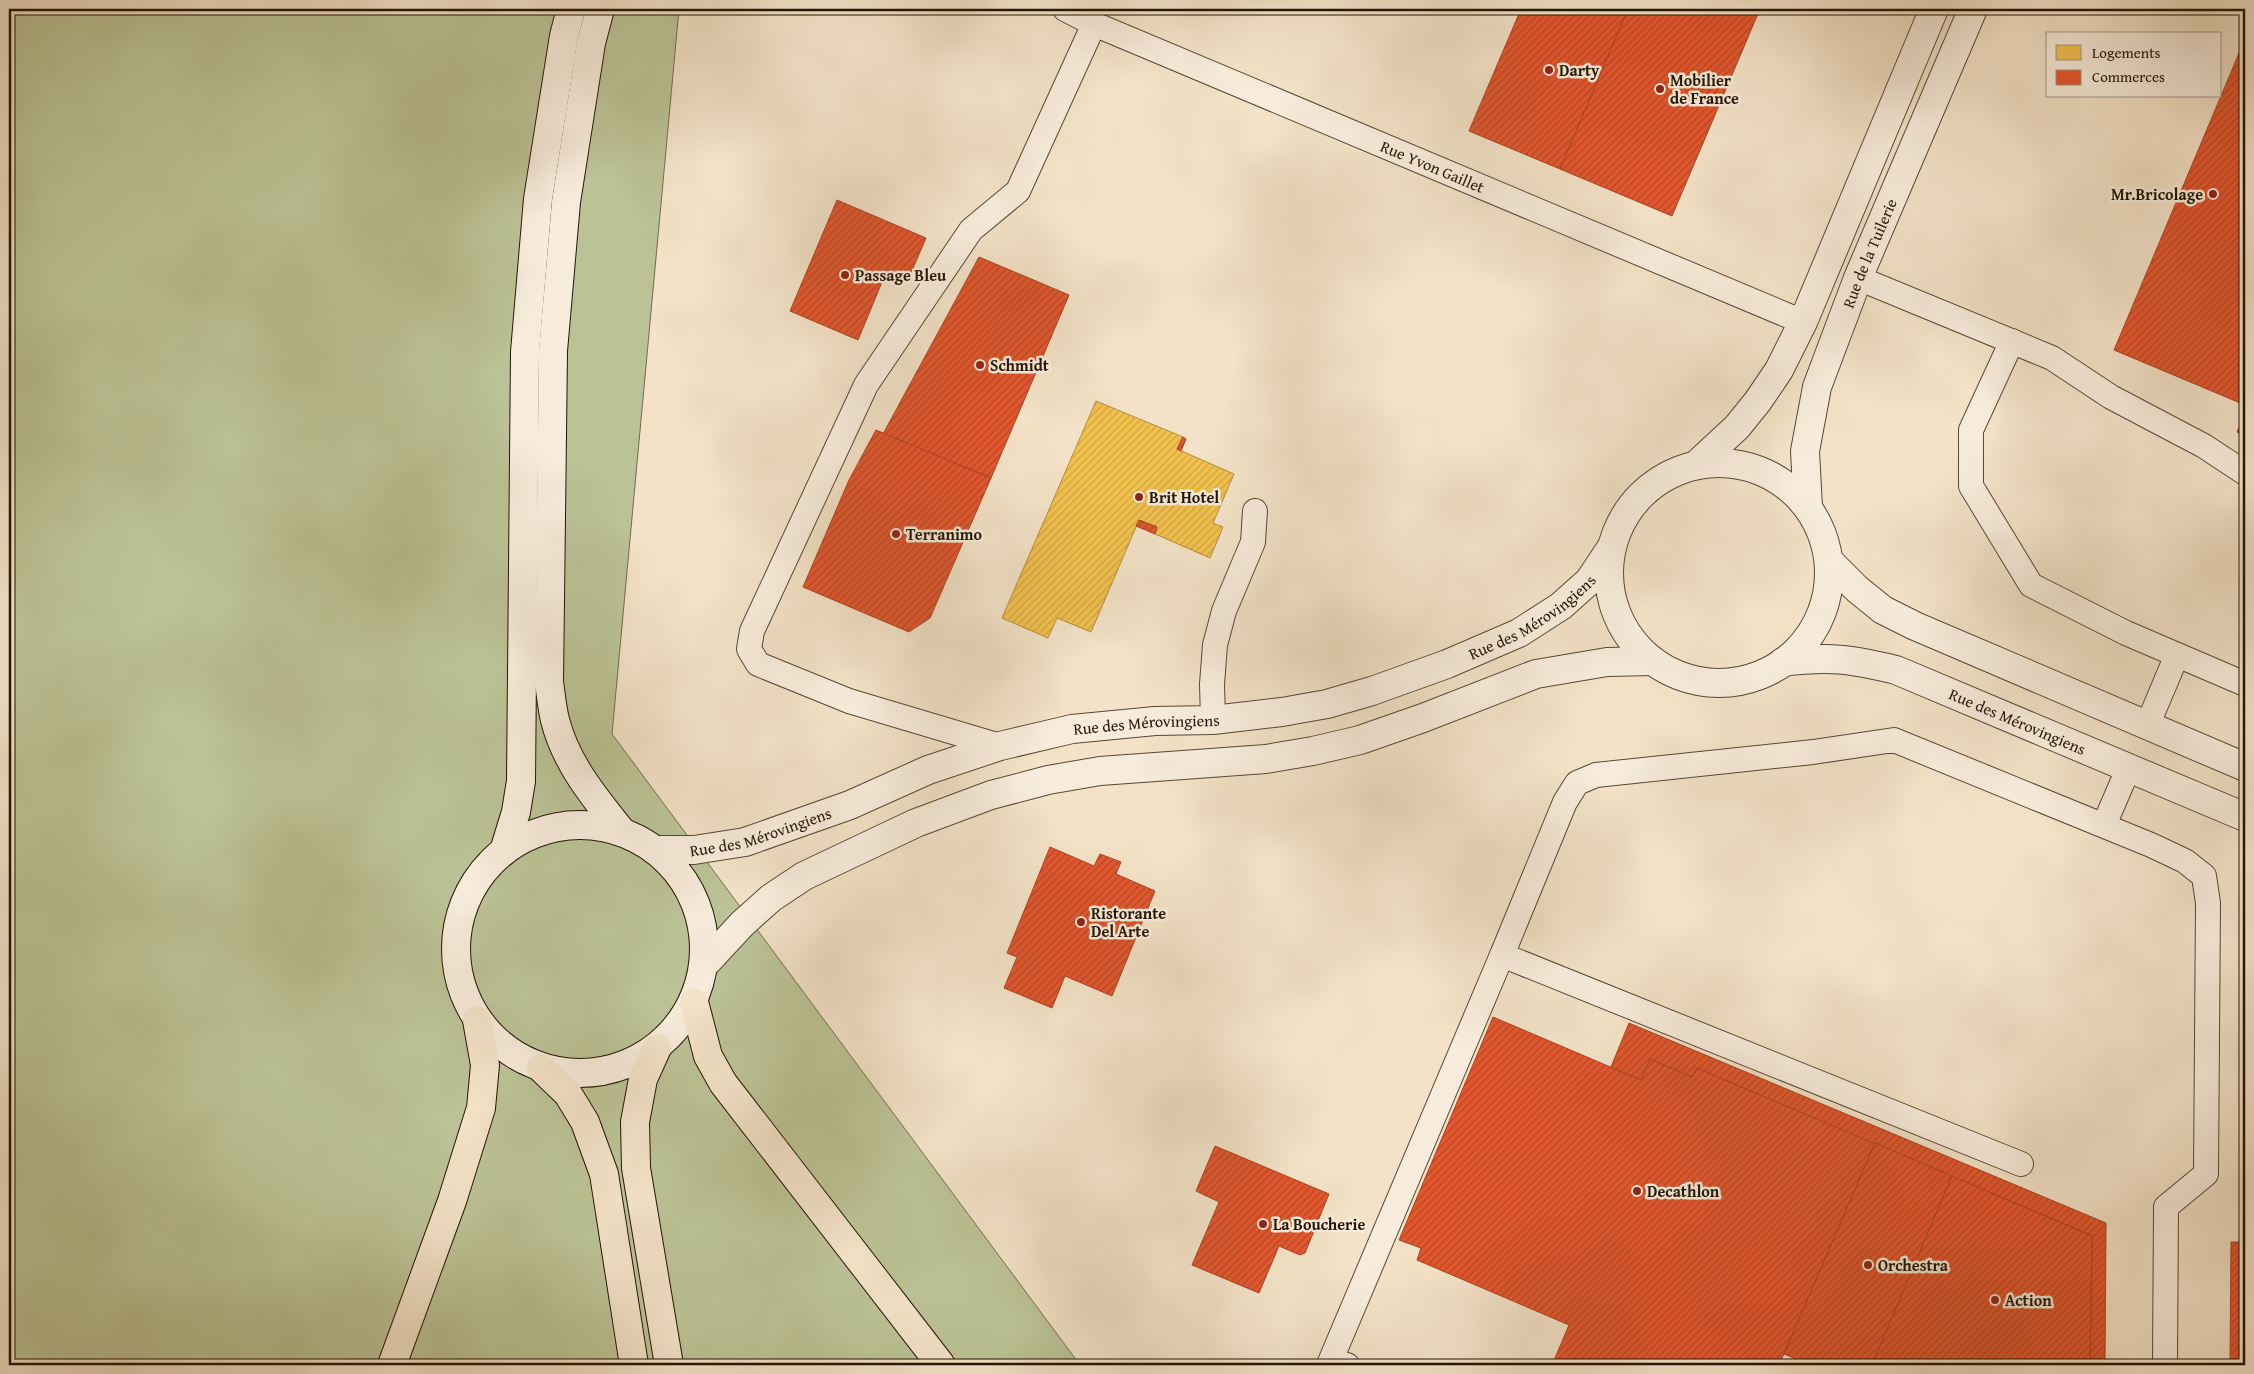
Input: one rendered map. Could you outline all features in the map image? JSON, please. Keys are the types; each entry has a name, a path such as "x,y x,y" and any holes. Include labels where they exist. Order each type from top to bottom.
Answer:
{"highway":[{"path":"694,1002 708,1056 723,1083 941,1365"},
{"path":"392,1365 452,1201 480,1108 484,1065 477,1020"},
{"path":"657,1048 643,1079 635,1122 636,1168 669,1365"},
{"path":"541,1068 568,1094 586,1122 604,1174 634,1365"}],"street":[{"path":"504,851 516,812 521,781 525,352 538,199 564,36 571,9"},
{"path":"600,9 591,43 566,202 553,351 549,682 556,722 569,757 588,790 622,832"},
{"path":"1696,466 1737,427 1758,402 1779,370 1803,322 1934,9"},
{"name":"Rue de la Tuilerie","path":"1808,507 1805,451 1817,387 1858,278 1973,9"},
{"path":"1727,463 1758,470 1785,485 1808,507 1822,533 1829,561 1828,590 1820,618 1804,643 1783,662 1752,678 1718,683 1684,677 1653,661 1635,643 1620,622 1612,599 1610,582 1612,548 1623,519 1641,494 1667,476 1696,466 1727,463"},
{"name":"Rue des Mérovingiens","path":"655,850 694,850 745,842 850,805 928,770 1000,746 1072,729 1154,721 1213,720 1282,712 1327,704 1447,664 1518,633 1568,600 1589,581 1612,548"},
{"path":"1829,561 1857,589 1884,610 1915,626 2245,767"},
{"name":"Rue des Mérovingiens","path":"1783,662 1820,658 1857,660 1896,670 2245,817"},
{"path":"704,965 742,924 771,898 804,876 916,823 991,795 1048,780 1100,771 1266,759 1313,751 1360,740 1423,718 1536,674 1607,662 1653,661"},
{"path":"592,825 622,832 640,839 655,850 678,872 695,901 704,932 704,965 701,984 694,1002 678,1027 657,1048 622,1067 582,1074 541,1068 516,1057 495,1041 477,1020 460,986 455,948 461,912 478,878 504,851 531,835 561,827 592,825"}],"lane":[{"name":"Rue Yvon Gaillet","path":"1065,9 1094,24 1803,322"},
{"path":"1000,746 849,701 758,664 749,649 752,631 866,385 971,230 1018,191 1094,24"},
{"path":"1858,278 2052,358 2111,397 2204,446 2245,473"},
{"path":"2012,341 1972,430 1972,486 2031,585 2126,633 2245,684"},
{"path":"1213,720 1212,684 1215,645 1224,611 1253,542 1255,511"},
{"path":"2146,726 2177,655"},
{"path":"1347,1365 1330,1362 1502,955 1564,802 1577,783 1596,775 1813,752 1894,740 2151,845 2185,861 2204,876 2208,903 2206,1174 2166,1207 2166,1365"},
{"path":"2104,825 2129,767"},
{"path":"1502,955 2022,1164"}],"green space":[{"path":"9,9 679,9 612,734 1080,1365 9,1365"}],"building: Logements":[{"name":"Brit Hotel","path":"1096,401 1183,437 1177,449 1234,474 1213,523 1223,527 1210,558 1155,534 1157,527 1139,520 1091,632 1057,618 1048,638 1002,618"}],"building: Commerces":[{"name":"Darty","path":"1521,9 1628,9 1560,169 1469,131"},
{"name":"Mobilier de France","path":"1628,9 1760,9 1672,216 1560,169"},
{"name":"Mr.Bricolage","path":"2245,39 2245,405 2114,350 2220,98 2222,98 2222,94"},
{"name":"Passage Bleu","path":"837,200 926,238 908,280 887,270 858,340 790,311"},
{"name":"Schmidt","path":"979,257 1069,295 991,478 883,434"},
{"path":"2245,413 2245,436 2237,432"},
{"name":"Terranimo","path":"876,430 991,478 930,618 909,632 803,587 849,480"},
{"path":"1183,437 1186,439 1181,451 1177,449"},
{"path":"1139,520 1157,527 1155,534 1136,526"},
{"name":"Ristorante Del Arte","path":"1050,847 1094,866 1100,854 1121,862 1116,874 1155,891 1112,996 1065,976 1052,1008 1004,988 1017,957 1007,953"},
{"name":"Decathlon","path":"1493,1017 1641,1080 1650,1059 1692,1077 1697,1068 1875,1143 1779,1365 1552,1365 1569,1325 1417,1260 1421,1248 1399,1240"},
{"path":"1629,1023 2106,1223 2105,1364 2090,1364 2092,1236 1697,1068 1692,1077 1650,1059 1641,1080 1611,1067"},
{"name":"Orchestra","path":"1875,1143 1952,1176 1872,1365 1810,1365 1784,1354"},
{"name":"La Boucherie","path":"1215,1146 1329,1194 1305,1253 1300,1255 1279,1246 1259,1293 1192,1265 1219,1202 1196,1191"},
{"name":"Action","path":"1952,1176 2092,1236 2090,1365 1872,1365"},
{"path":"2231,1242 2245,1242 2245,1365 2230,1365"}],"place":[{"name":"Darty","path":"1549,70"},
{"name":"Mobilier de France","path":"1660,89"},
{"name":"Mr.Bricolage","path":"2213,194"},
{"name":"Passage Bleu","path":"845,275"},
{"name":"Schmidt","path":"980,365"},
{"name":"Brit Hotel","path":"1139,497"},
{"name":"Terranimo","path":"896,534"},
{"name":"Ristorante Del Arte","path":"1081,922"},
{"name":"Decathlon","path":"1637,1191"},
{"name":"La Boucherie","path":"1263,1224"},
{"name":"Orchestra","path":"1868,1265"},
{"name":"Action","path":"1995,1300"}]}
